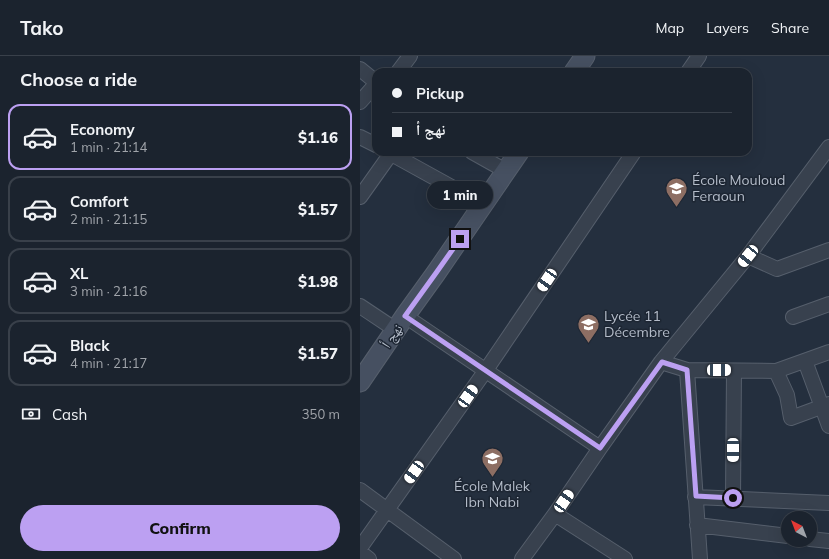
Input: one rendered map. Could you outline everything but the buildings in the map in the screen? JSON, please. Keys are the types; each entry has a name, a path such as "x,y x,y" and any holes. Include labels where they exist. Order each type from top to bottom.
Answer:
{"main road":[{"path":"577,68 585,56"},
{"name":"نهج أ","path":"360,382 484,205 516,156"}],"street":[{"path":"401,68 410,56"},
{"path":"691,68 699,56"},
{"path":"360,69 372,80"},
{"path":"360,102 372,88"},
{"path":"360,137 372,144"},
{"path":"526,557 600,448 662,362 748,256 829,148"},
{"path":"360,197 388,156"},
{"path":"395,156 484,205"},
{"path":"479,156 506,171"},
{"path":"360,548 486,370 631,156"},
{"path":"748,256 778,269 829,250"},
{"path":"793,317 829,304"},
{"path":"360,306 400,323 486,370 600,448"},
{"path":"662,362 687,370 776,371 829,352"},
{"path":"805,361 825,405 829,426"},
{"path":"687,370 700,559"},
{"path":"733,498 734,371"},
{"path":"776,371 787,395 791,418 825,405"},
{"path":"360,490 454,559"},
{"path":"696,496 829,503"},
{"path":"556,514 625,559"},
{"path":"697,525 781,535"},
{"path":"817,540 829,541"},
{"path":"360,552 369,559"}],"place":[{"name":"École Mouloud Feraoun","path":"677,208"},
{"name":"Lycée 11 Décembre","path":"588,344"},
{"name":"École Malek Ibn Nabi","path":"492,478"}],"route":[{"path":"460,239 405,316 600,448 662,362 687,370 696,496 733,498"}]}
